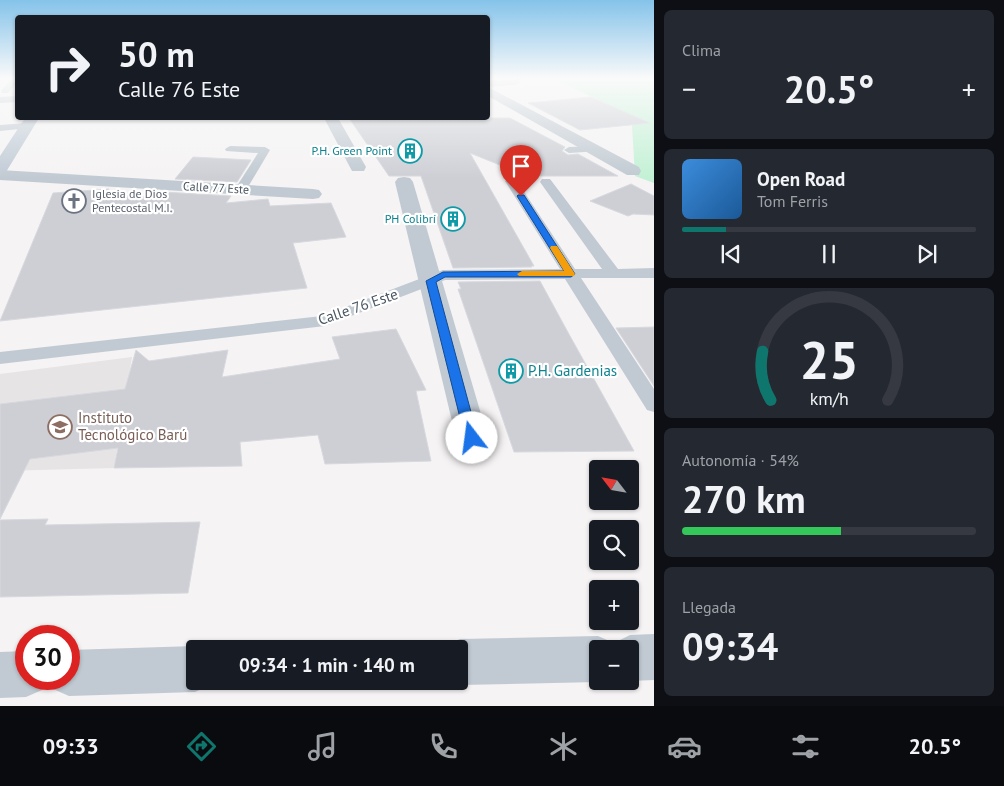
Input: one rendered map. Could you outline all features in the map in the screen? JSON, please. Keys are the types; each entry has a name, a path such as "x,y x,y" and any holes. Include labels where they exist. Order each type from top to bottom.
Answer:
{"main road":[{"path":"0,168 29,122"}],"street":[{"path":"526,112 633,171"},
{"path":"332,120 358,167"},
{"name":"Calle 77 Este","path":"0,175 313,194"},
{"path":"404,182 472,438"},
{"path":"639,658 654,657"},
{"path":"468,662 589,659"},
{"path":"80,673 186,669"},
{"path":"0,675 15,674"}],"lane":[{"path":"0,128 29,122"},
{"path":"230,148 265,150 241,189"},
{"path":"569,150 594,149"},
{"path":"511,181 654,406"},
{"path":"546,182 614,274"},
{"name":"Calle 76 Este","path":"0,358 325,321 443,275 654,273"}],"shaded area":[{"name":"Instituto Tecnológico Barú","path":"132,357 114,468 0,471 0,374"}],"green space":[{"path":"624,112 654,112 654,183 635,176 633,116"}],"building":[{"path":"545,112 625,112 650,123 580,130"},
{"path":"490,118 510,118 565,147 562,151 568,155 578,154 618,176 527,176 470,153 534,266 453,268 421,176 389,176 350,120 490,120"},
{"path":"193,157 251,160 237,182 175,179"},
{"path":"631,184 654,196 654,215 633,214 628,216 590,201"},
{"path":"109,189 108,195 159,197 163,192 231,196 226,203 268,199 270,206 331,203 346,237 293,243 307,288 0,321 53,193"},
{"path":"540,281 634,451 514,452 458,289 461,289 458,282"},
{"path":"654,327 654,386 616,328"},
{"path":"396,329 426,390 416,391 431,461 325,464 318,435 240,442 242,466 114,468 118,448 30,459 0,519 0,404 125,389 136,350 149,361 228,350 222,377 340,359 332,337"},
{"path":"48,519 45,525 200,522 188,593 0,597 0,520"}],"slow traffic":[{"path":"522,274 571,274 554,248"}],"place":[{"name":"P.H. Green Point","path":"410,151"},
{"name":"Iglesia de Dios Pentecostal M.I.","path":"74,201"},
{"name":"PH Colibrí","path":"453,219"},
{"name":"P.H. Gardenias","path":"511,371"},
{"name":"Instituto Tecnológico Barú","path":"60,427"}],"route":[{"path":"472,438 430,281 443,275 571,274 521,196"}]}
